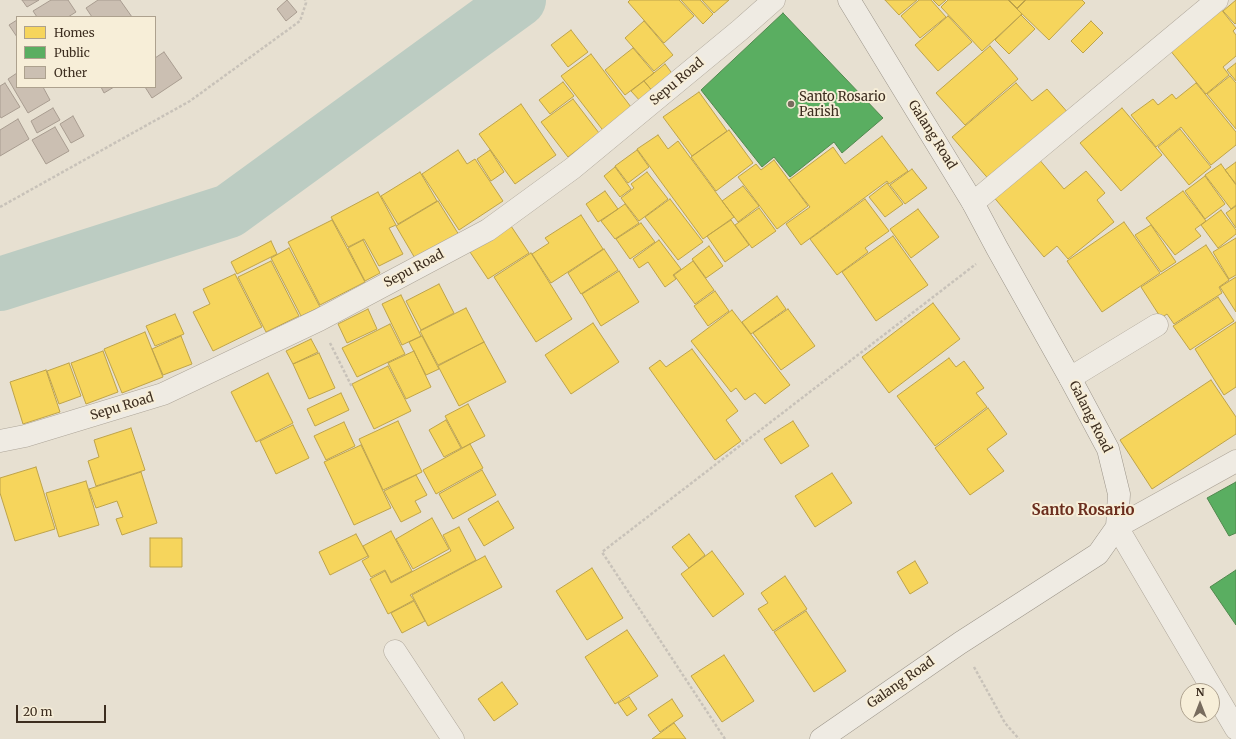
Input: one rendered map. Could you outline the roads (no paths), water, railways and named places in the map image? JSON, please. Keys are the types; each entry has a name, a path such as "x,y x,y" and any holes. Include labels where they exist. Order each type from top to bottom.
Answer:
{"street":[{"name":"Sepu Road","path":"0,441 25,436 163,394 319,320 488,230 573,168 740,30 774,0"},
{"name":"Galang Road","path":"821,739 960,643 1098,554 1117,527 1119,494 1108,449 1070,378 973,203 849,0"},
{"path":"973,203 1217,0"},
{"path":"1070,378 1157,325"},
{"path":"1236,461 1117,527 1236,729"},
{"path":"395,651 453,739"}],"waterway":[{"path":"0,284 229,211 519,0"}],"place":[{"name":"Santo Rosario Parish","path":"791,104"}],"district":[{"name":"Santo Rosario","path":"1083,511"}]}
